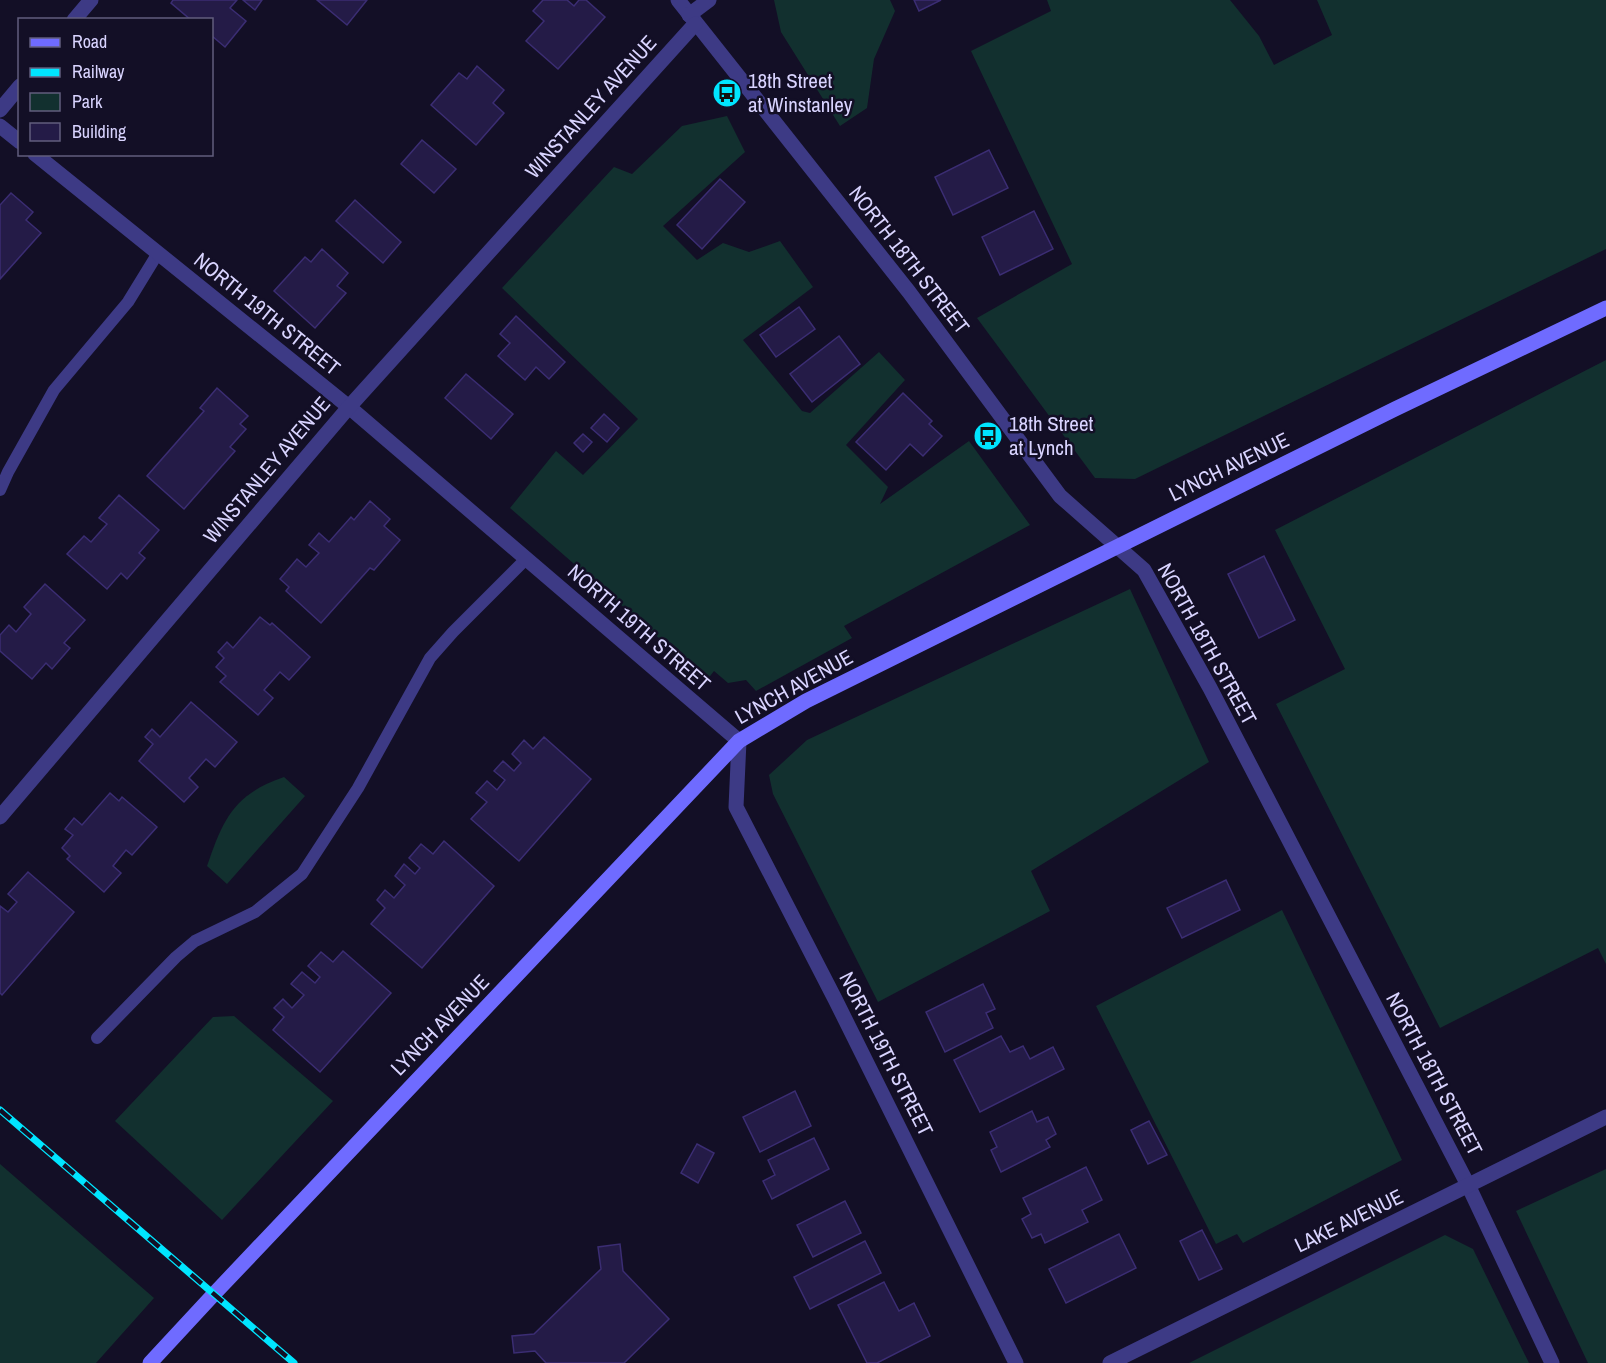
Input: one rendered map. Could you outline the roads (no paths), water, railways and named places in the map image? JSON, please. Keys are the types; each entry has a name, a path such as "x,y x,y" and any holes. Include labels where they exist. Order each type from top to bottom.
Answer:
{"street":[{"path":"77,18 91,0"},
{"name":"NORTH 18TH STREET","path":"678,0 909,292 1060,496 1144,570 1210,688 1468,1185 1552,1363"},
{"name":"WINSTANLEY AVENUE","path":"0,817 349,407 709,0"},
{"path":"0,110 18,88"},
{"path":"0,126 18,140"},
{"name":"NORTH 19TH STREET","path":"37,156 349,407 739,741 736,807 840,1009 1016,1363"},
{"name":"LYNCH AVENUE","path":"150,1363 739,741 806,700 1606,308"},
{"name":"LAKE AVENUE","path":"1110,1363 1606,1117"}],"lane":[{"path":"0,490 54,390 128,302 158,253"},
{"path":"97,1038 176,957 195,941 255,912 302,874 358,788 430,658 526,559"}],"railway":[{"path":"0,1110 294,1363"}],"place":[{"name":"18th Street at Winstanley","path":"727,93"},
{"name":"18th Street at Lynch","path":"988,436"}]}
